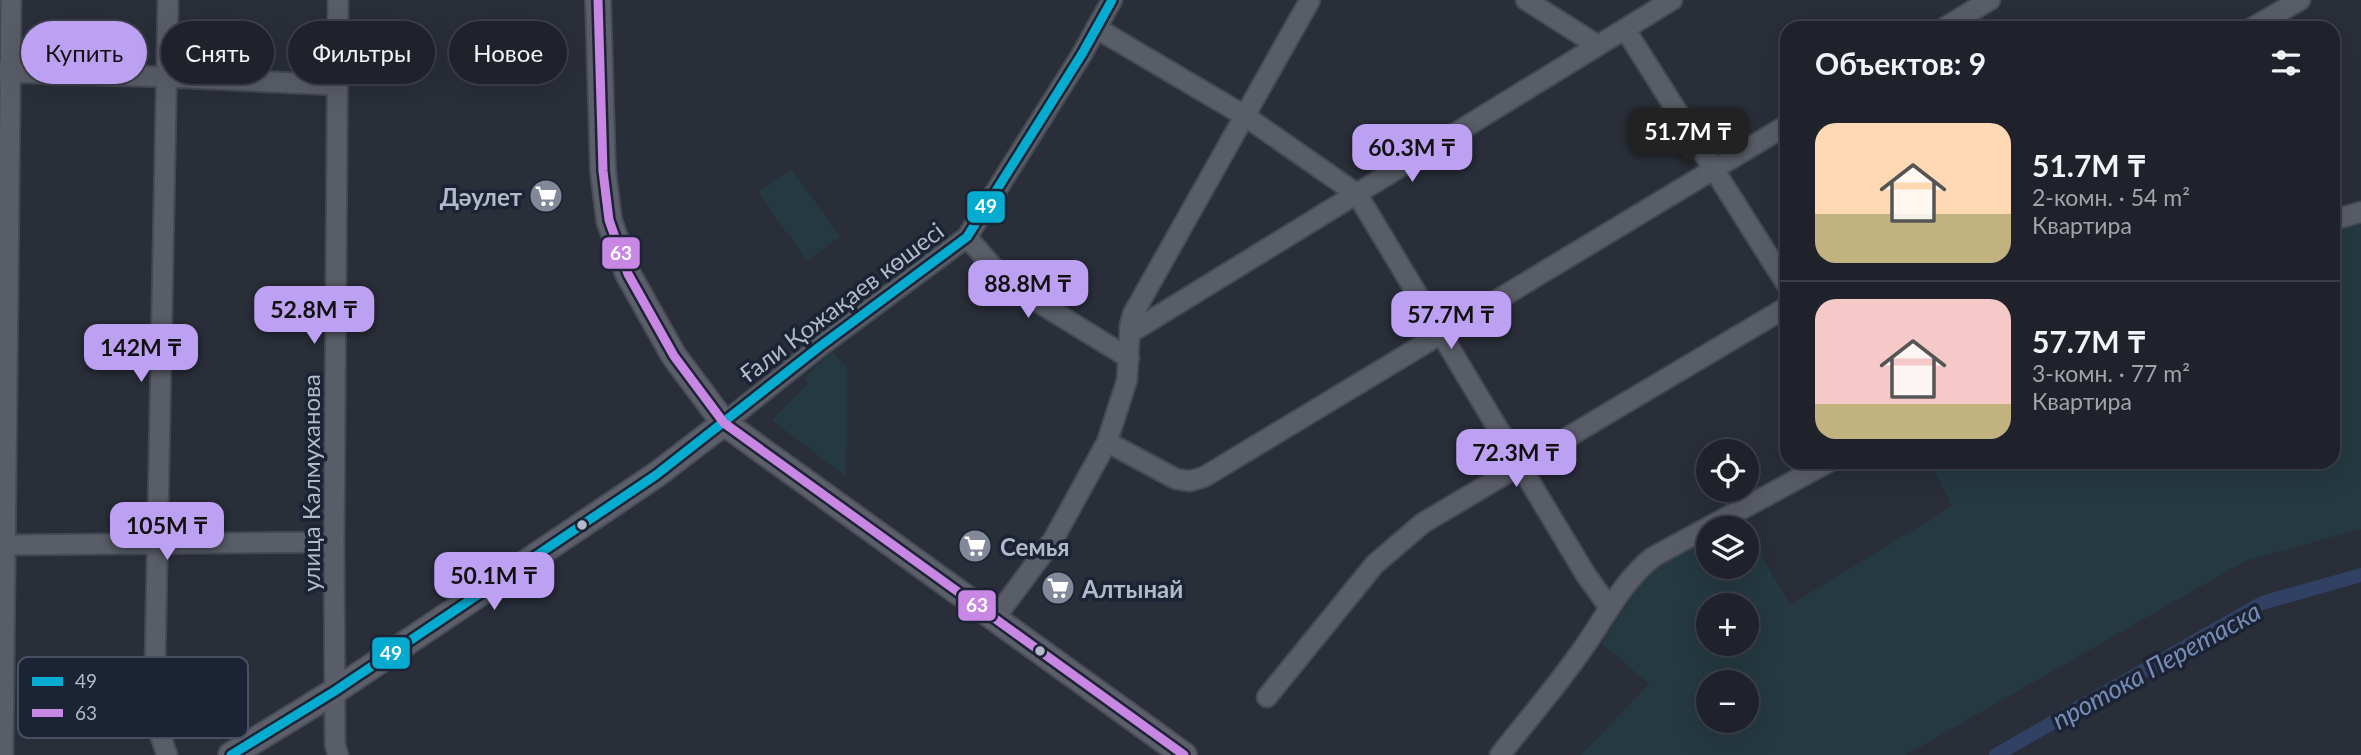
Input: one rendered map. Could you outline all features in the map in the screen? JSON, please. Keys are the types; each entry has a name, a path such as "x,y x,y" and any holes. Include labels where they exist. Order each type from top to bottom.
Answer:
{"main road":[{"path":"598,0 603,171 609,220 628,274 640,297 674,356 724,423 1184,755"},
{"path":"231,755 335,691 649,480 724,423"}],"street":[{"path":"3,755 5,72 10,0"},
{"path":"168,0 168,21"},
{"name":"улица Калмуханова","path":"338,0 334,542 335,744 338,755"},
{"name":"Ғали Қожақаев көшесі","path":"724,423 819,347 967,237 1112,0"},
{"path":"995,618 1053,540 1107,442 1128,380 1133,314 1310,0"},
{"path":"1526,0 1597,45"},
{"path":"1130,333 1672,0"},
{"path":"1956,21 1990,0"},
{"path":"2264,21 2300,0"},
{"path":"1096,28 1245,116 1357,194 1586,575 1609,607"},
{"path":"1625,29 1780,274"},
{"path":"5,72 161,77"},
{"path":"274,83 336,86"},
{"path":"155,657 167,84"},
{"path":"1107,442 1176,479 1190,481 1204,477 1780,129"},
{"path":"2340,218 2361,212"},
{"path":"967,237 1007,284 1129,358"},
{"path":"1267,697 1375,564 1423,523 1780,311"},
{"path":"1500,755 1578,655 1636,570 1653,557 1816,469"},
{"path":"2,545 334,542"},
{"path":"161,738 167,755"}],"shaded area":[{"path":"792,169 840,237 807,261 758,192"},
{"path":"2361,224 2361,529 2245,561 1906,755 1581,755 1649,684 1601,643 1652,567 1696,545 1696,579 1759,579 1759,551 1790,605 1952,506 1934,469 2340,469 2340,229"},
{"path":"832,351 847,368 846,477 772,420 808,384 803,378"}],"waterway":[{"name":"протока Перетаска","path":"1996,755 2262,603 2361,575"}],"transit line":[{"name":"63","path":"598,0 603,171 609,220 628,274 674,356 724,423 1184,755"},
{"name":"49","path":"231,755 335,691 656,475 819,347 967,237 1082,54 1112,0"}],"place":[{"name":"Дәулет","path":"546,196"},
{"name":"Семья","path":"975,546"},
{"name":"Алтынай","path":"1058,588"}]}
